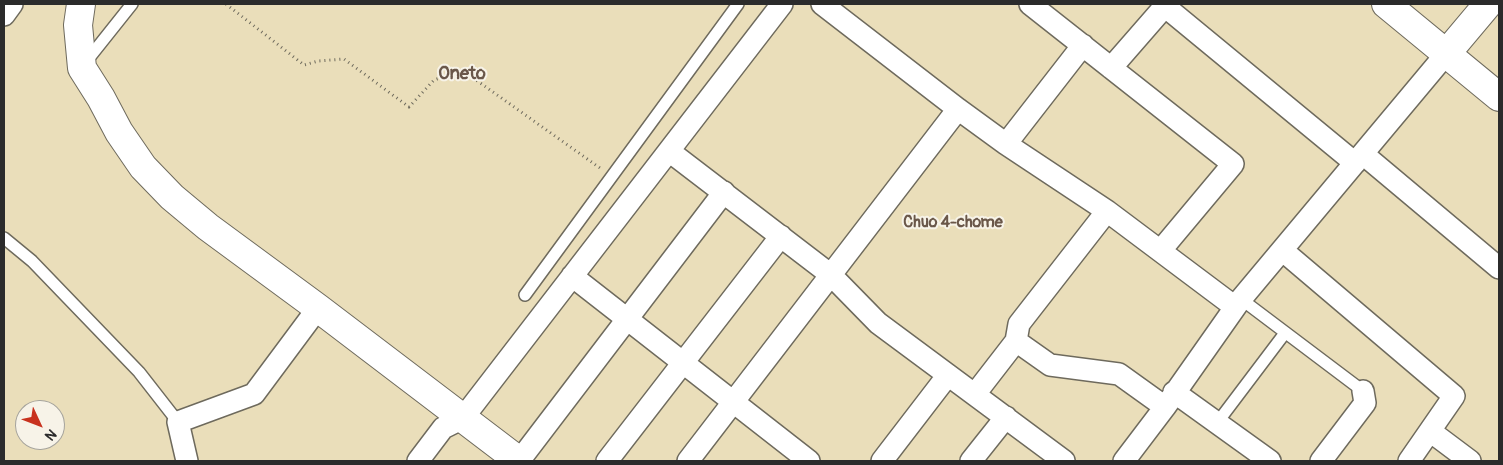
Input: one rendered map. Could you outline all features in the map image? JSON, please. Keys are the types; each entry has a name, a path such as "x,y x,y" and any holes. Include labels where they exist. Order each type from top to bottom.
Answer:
{"street":[{"path":"4,15 12,4"},
{"path":"81,4 78,25 82,68 119,132 143,167 172,197 208,227 519,461 724,192"},
{"path":"418,461 443,428 463,418 782,4"},
{"path":"822,4 1006,144 1238,303"},
{"path":"1030,4 1233,164 1161,250"},
{"path":"1386,4 1499,97"},
{"path":"1124,461 1238,303 1488,4"},
{"path":"1110,68 1163,5 1499,268"},
{"path":"1006,144 1083,45"},
{"path":"688,461 958,109"},
{"path":"669,151 831,275 878,323 1064,461"},
{"path":"975,394 1016,341 1019,324 1107,212"},
{"path":"607,461 781,236"},
{"path":"1282,250 1454,396 1409,461"},
{"path":"572,276 809,461"},
{"path":"187,461 178,422 254,394 318,308"},
{"path":"1016,341 1050,365 1119,374 1217,422 1270,461"},
{"path":"882,461 948,375"},
{"path":"1321,461 1365,403 1363,391"},
{"path":"972,461 1006,417"},
{"path":"1430,431 1470,461"}],"lane":[{"path":"82,68 132,4"},
{"path":"525,295 738,4"},
{"path":"4,238 32,260 132,365 178,422"},
{"path":"1238,303 1285,333 1363,391"},
{"path":"1217,422 1285,333"}],"path":[{"path":"226,4 304,66 318,60 344,59 409,106 434,80 462,70 612,177"}],"district":[{"name":"Oneto","path":"462,74"},
{"name":"Chuo 4-chome","path":"953,223"}]}
